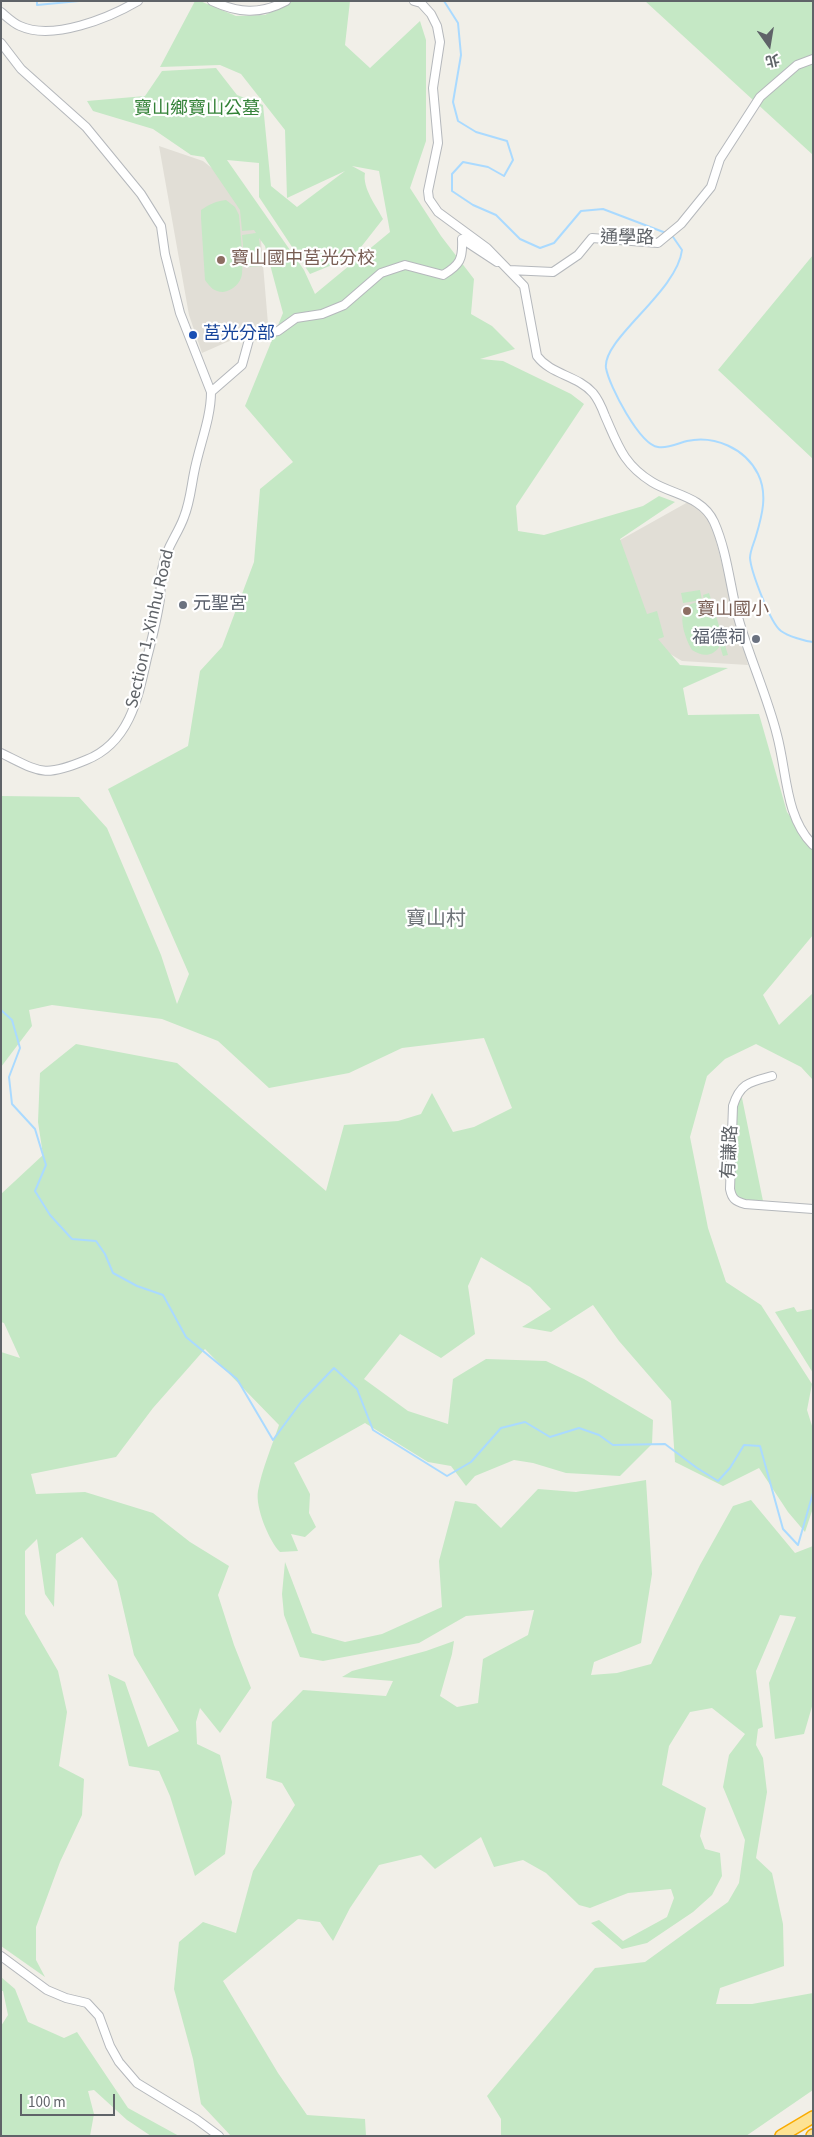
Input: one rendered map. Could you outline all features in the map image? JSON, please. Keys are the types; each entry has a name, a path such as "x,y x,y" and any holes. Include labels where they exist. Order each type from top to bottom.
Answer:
{"highway":[{"path":"781,2136 813,2116"}],"street":[{"path":"1,12 19,25 44,31 85,24 118,12 138,1"},
{"path":"212,1 228,8 253,12 276,7 286,1"},
{"path":"414,1 421,3 431,14 437,26 440,42 433,88 438,144 428,191 429,199 438,212 487,248 524,286 537,356 551,370 583,384 593,393 600,403 615,441 630,466 655,484 698,502 707,510 714,522 746,643 777,733 790,802 797,824 813,845"},
{"name":"Section 1, Xinhu Road","path":"1,43 21,69 86,127 141,194 161,226 165,254 180,313 211,392 211,406 193,474 190,500 184,520 167,551 162,566 156,625 139,695 128,722 108,748 93,757 57,771 46,772 31,768 1,753"},
{"name":"通學路","path":"511,271 553,272 578,255 592,238 658,243 681,224 711,187 720,159 760,97 797,65 813,59"},
{"path":"211,392 242,365 250,336 278,331 296,318 322,314 344,305 381,273 404,265 442,275 454,268 463,255 462,239 511,271"},
{"name":"有謙路","path":"772,1076 750,1082 740,1089 736,1096 733,1106 731,1196 736,1201 744,1204 813,1209"},
{"path":"1,1956 47,1990 66,1998 87,2002 99,2016 110,2046 119,2062 137,2083 196,2119 219,2136"}],"shaded area":[{"name":"寶山國中莒光分校","path":"159,146 203,161 258,205 268,324 202,353 189,315"},
{"name":"寶山國小","path":"688,502 700,508 711,521 748,665 682,661 650,642 613,544"}],"green space":[{"name":"寶山鄉寶山公墓","path":"195,1 200,1 236,16 265,15 293,1 350,1 345,45 370,68 420,21 426,40 426,141 410,188 441,236 474,279 471,314 492,326 515,349 480,359 503,361 571,394 584,404 516,506 518,531 544,535 643,506 659,496 675,502 620,539 647,614 657,611 664,637 658,639 680,665 728,668 683,688 688,715 759,714 787,812 813,848 813,935 763,995 779,1025 813,993 813,1080 801,1067 756,1044 725,1059 707,1076 690,1137 708,1228 726,1282 761,1305 812,1384 807,1410 813,1429 813,1508 805,1532 788,1512 759,1468 723,1486 675,1462 671,1401 619,1341 593,1305 551,1332 522,1327 551,1309 530,1287 481,1257 468,1286 475,1334 441,1358 400,1334 364,1379 408,1411 448,1424 453,1379 486,1359 546,1361 584,1379 653,1420 652,1444 620,1476 566,1473 533,1463 514,1460 475,1476 466,1486 451,1466 428,1462 365,1423 294,1463 310,1494 309,1513 316,1527 305,1537 291,1534 298,1551 280,1552 264,1523 258,1498 262,1474 279,1425 205,1349 153,1408 116,1457 31,1474 36,1494 85,1492 153,1513 190,1542 229,1566 218,1595 234,1645 251,1688 220,1733 200,1708 196,1722 197,1744 220,1755 232,1802 225,1854 195,1876 170,1796 159,1771 129,1766 108,1674 125,1682 148,1747 179,1731 134,1655 117,1581 82,1537 56,1554 54,1607 45,1594 37,1539 25,1551 25,1614 58,1671 67,1712 59,1766 84,1779 82,1815 60,1862 36,1927 36,1960 45,1977 1,1946 1,1352 20,1358 4,1323 1,1322 1,1194 43,1155 38,1122 40,1073 76,1044 177,1063 326,1191 344,1125 398,1121 421,1114 432,1093 453,1132 474,1127 512,1108 484,1038 402,1048 349,1073 269,1088 218,1041 162,1019 52,1005 29,1010 32,1026 1,1067 1,796 79,797 107,828 161,955 177,1004 189,974 108,789 188,746 200,671 222,647 254,562 260,489 293,462 245,406 283,313 265,246 259,238 262,266 245,267 242,235 256,233 254,230 242,231 240,210 204,157 191,155 153,129 93,111 87,101 145,96 162,71 216,68 237,95 263,105 271,186 297,207 345,171 287,198 285,130 241,74 220,65 160,67","holes":["227,160 259,163 259,197 310,274 354,256 383,219 368,191 365,173 352,166 379,171 390,232 315,294 304,270"]},
{"path":"645,1 813,1 813,155"},
{"path":"226,200 235,207 239,215 242,268 241,277 236,286 223,292 212,289 205,280 201,210 213,203"},
{"path":"813,255 813,459 718,370"},
{"path":"700,590 702,600 683,603 681,593"},
{"path":"709,593 728,655 723,656 720,646 717,650 707,655 696,652 692,650 685,635 682,618 684,611 688,606 695,603 705,603 703,595"},
{"path":"741,1093 763,1201 738,1199 731,1188 736,1108"},
{"path":"794,1307 797,1312 813,1309 813,1373 775,1312"},
{"path":"646,1480 652,1574 641,1643 594,1662 591,1675 617,1673 651,1664 700,1565 733,1506 751,1500 795,1553 813,1546 813,1703 804,1734 775,1739 769,1683 796,1617 780,1615 756,1671 763,1727 758,1729 756,1745 763,1758 767,1792 756,1858 772,1873 783,1924 784,1966 720,1988 716,2004 752,2004 813,1993 813,2090 746,2136 501,2136 501,2119 487,2096 595,1968 645,1962 728,1902 739,1883 745,1840 723,1787 729,1755 745,1734 712,1708 690,1712 669,1746 662,1785 706,1808 700,1836 705,1849 720,1853 722,1876 712,1895 693,1912 647,1943 622,1949 591,1923 599,1920 623,1941 667,1917 674,1898 671,1889 628,1893 590,1908 579,1905 546,1873 523,1860 494,1867 481,1837 435,1869 421,1855 379,1865 350,1908 333,1941 320,1922 298,1919 223,1981 278,2073 307,2115 365,2119 366,2136 231,2136 201,2104 193,2059 174,1989 179,1942 203,1922 236,1933 253,1871 295,1805 282,1783 266,1778 272,1722 303,1690 386,1696 393,1681 342,1677 352,1671 426,1651 454,1641 440,1696 457,1707 478,1703 483,1659 528,1635 534,1610 466,1616 419,1643 323,1661 300,1657 284,1615 282,1594 285,1562 312,1633 345,1642 382,1634 442,1607 439,1561 455,1501 476,1504 501,1528 538,1489 576,1492"},
{"path":"1,1977 15,1989 28,2022 64,2038 77,2032 128,2108 179,2136 151,2136 127,2120 94,2090 88,2091 94,2114 90,2136 1,2136 1,2026 8,2015 3,1991 1,1991"}],"waterway":[{"path":"37,1 37,5 79,1"},
{"path":"444,1 458,23 461,55 453,102 458,121 476,132 507,141 513,160 504,176 488,167 463,162 452,174 452,191 473,205 496,215 520,239 540,248 554,243 581,211 603,209 666,233"},
{"path":"671,234 682,250 677,266 655,298 615,343 608,356 606,368 608,376 626,414 634,426 651,444 658,447 669,447 687,441 708,440 718,442 737,451 752,465 758,474 763,489 760,521 750,555 757,585 772,618 781,631 796,638 813,642"},
{"path":"1,1010 12,1020 20,1048 9,1077 12,1104 35,1129 46,1165 35,1191 50,1215 72,1239 96,1241 105,1254 113,1273 137,1286 163,1295 186,1337 237,1379 273,1440 301,1402 334,1368 357,1389 373,1430 447,1476 471,1462 501,1428 525,1422 550,1437 579,1428 599,1435 613,1445 665,1444 718,1481 730,1468 744,1445 760,1446 783,1529 798,1545 813,1493"}],"place":[{"name":"寶山國中莒光分校","path":"221,260"},
{"name":"莒光分部","path":"193,335"},
{"name":"元聖宮","path":"183,605"},
{"name":"寶山國小","path":"687,611"},
{"name":"福德祠","path":"756,639"}],"district":[{"name":"寶山村","path":"436,921"}]}
